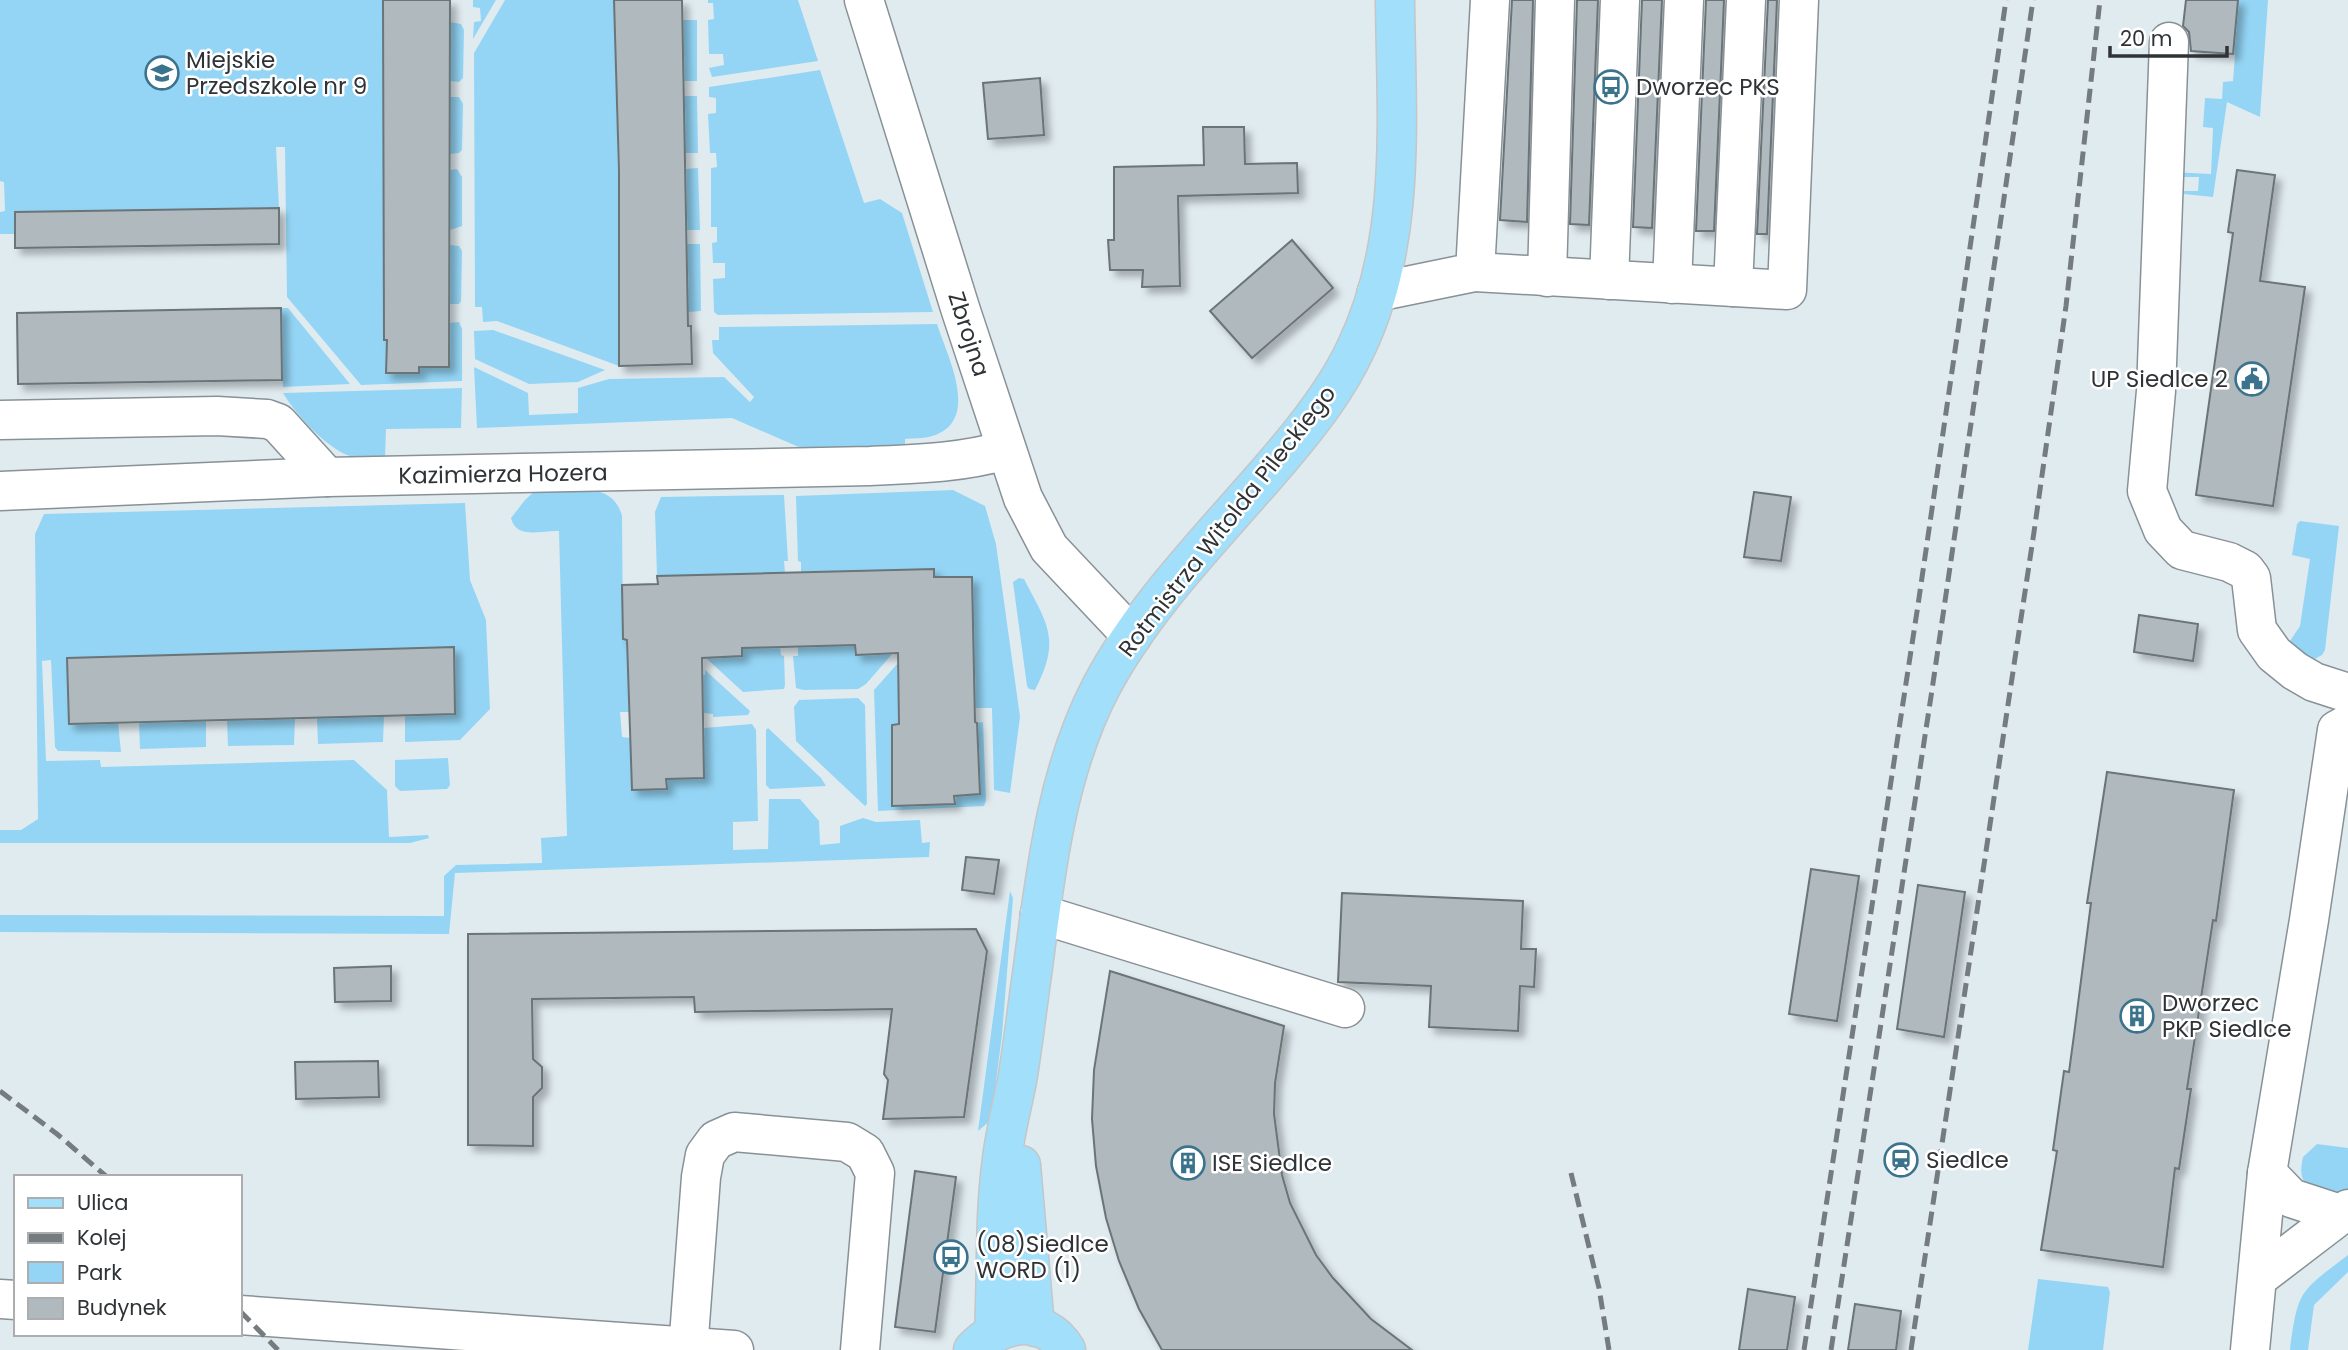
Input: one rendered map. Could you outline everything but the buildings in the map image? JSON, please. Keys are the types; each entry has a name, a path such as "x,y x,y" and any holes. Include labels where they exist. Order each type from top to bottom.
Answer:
{"main road":[{"name":"Rotmistrza Witolda Pileckiego","path":"983,1341 1002,1159 1017,1079 1040,914 1064,782 1079,736 1100,688 1132,636 1219,526 1282,456 1326,401 1357,348 1377,292 1392,227 1396,156 1395,0"},
{"name":"Rotmistrza Witolda Pileckiego","path":"1017,1079 1022,1179 1035,1327"},
{"path":"983,1341 1007,1326 1021,1324 1051,1334 1066,1350"}],"street":[{"name":"Zbrojna","path":"864,0 1023,498 1049,548 1132,636"},
{"path":"1475,272 1490,0"},
{"path":"1547,277 1555,0"},
{"path":"1609,280 1620,0"},
{"path":"1672,284 1684,0"},
{"path":"1733,287 1746,0"},
{"path":"1377,292 1475,272 1787,290 1800,0"},
{"path":"2169,42 2157,391 2147,491 2163,530 2182,550 2229,562 2245,570 2251,578 2257,631 2274,654 2314,682 2348,693"},
{"path":"0,420 217,416 267,419 278,423 327,477"},
{"name":"Kazimierza Hozera","path":"0,491 327,477 870,467 975,459 1006,450"},
{"path":"2250,1350 2267,1173 2337,730 2348,724"},
{"path":"1040,914 1345,1008"},
{"path":"688,1348 705,1155 716,1140 734,1132 847,1142 865,1153 875,1173 860,1350"},
{"path":"2267,1173 2291,1198 2344,1212"},
{"path":"2259,1277 2344,1212"},
{"path":"242,1315 734,1350"}],"green space":[{"path":"0,0 383,0 386,373 419,372 419,367 449,367 449,323 459,322 462,329 462,381 361,385 287,297 285,147 276,147 279,208 16,212 15,234 0,234 0,212 5,211 4,182 0,181"},
{"path":"473,0 496,0 473,39 474,22 481,21 480,8 473,7"},
{"path":"505,0 614,0 621,201 619,366 497,321 483,322 482,307 475,307 474,53"},
{"path":"708,0 798,0 818,61 712,77 709,68 724,65 723,54 709,54 708,20 714,19 713,3 708,3"},
{"path":"2238,0 2268,0 2260,117 2227,102 2213,197 2174,193 2198,191 2199,177 2173,177 2172,172 2211,174 2213,128 2203,127 2205,98 2222,99 2223,82 2233,81"},
{"path":"683,20 697,20 697,81 684,81"},
{"path":"450,22 461,24 464,30 463,78 459,82 450,81"},
{"path":"820,70 864,203 880,199 902,213 933,312 718,315 714,312 713,279 725,278 725,263 713,263 712,243 717,242 717,227 711,227 711,168 717,167 716,153 710,153 708,114 716,113 716,98 709,97 709,87"},
{"path":"684,96 697,96 698,153 685,153"},
{"path":"450,97 459,97 463,104 462,150 450,154"},
{"path":"698,168 700,230 687,230 686,169"},
{"path":"457,169 462,177 462,226 450,230 450,170"},
{"path":"687,244 700,244 701,311 688,312"},
{"path":"450,245 459,246 462,251 459,304 450,304"},
{"path":"281,308 288,308 350,384 283,387"},
{"path":"937,324 957,386 955,417 947,428 932,436 905,439 905,448 801,448 732,418 477,428 474,367 528,393 529,415 578,413 578,388 609,379 724,377 750,402 754,397 713,353 712,340 719,340 719,327"},
{"path":"493,330 605,370 578,382 529,384 475,359 474,331"},
{"path":"462,388 461,428 386,429 385,458 357,458 336,449 305,422 283,393"},
{"path":"574,488 599,492 609,496 617,504 622,516 623,639 627,640 629,712 620,712 622,737 630,738 632,790 666,789 666,779 704,778 704,728 752,724 756,730 758,821 733,822 733,850 768,849 769,799 800,799 819,821 820,845 840,843 840,826 863,818 876,822 920,820 922,843 930,842 929,857 455,873 449,934 0,932 0,915 444,916 444,876 456,865 542,863 541,838 567,836 559,531 524,532 514,525 511,518 536,490"},
{"path":"953,490 985,506 996,544 1020,717 1010,793 994,790 992,708 975,708 973,671 934,577 934,570 801,572 801,562 798,561 796,496"},
{"path":"784,495 788,561 784,561 785,573 685,584 684,575 657,576 655,512 661,497"},
{"path":"465,503 470,580 486,620 490,709 460,740 405,742 405,715 455,713 453,647 67,658 69,724 118,723 121,752 58,751 55,747 51,660 42,661 46,761 100,760 101,767 354,760 387,790 389,837 428,835 429,838 410,843 0,843 0,830 21,830 38,819 35,534 44,514"},
{"path":"2300,521 2339,526 2325,650 2313,660 2284,650 2300,626 2310,559 2292,555 2297,524"},
{"path":"1019,578 1024,579 1040,609 1048,633 1048,658 1035,690 1027,686 1013,582"},
{"path":"855,645 856,655 893,653 866,684 858,689 796,688 793,656 798,656 798,647"},
{"path":"780,647 781,655 784,656 784,689 743,692 706,658 742,648"},
{"path":"899,662 899,724 891,725 891,750 900,750 892,806 955,804 956,796 980,794 977,723 983,722 984,806 878,811 874,690"},
{"path":"705,670 750,711 748,715 713,717 713,714 704,713 702,675 705,675"},
{"path":"858,698 865,705 865,806 796,741 794,707 799,700"},
{"path":"384,716 383,742 318,744 317,718"},
{"path":"295,718 294,745 228,746 227,720"},
{"path":"206,721 206,747 140,749 139,722"},
{"path":"768,728 821,778 826,786 770,789 766,785"},
{"path":"448,758 450,785 447,789 400,791 395,786 395,760"},
{"path":"1010,891 1013,898 1002,1035 991,1120 978,1131"},
{"path":"2317,1144 2348,1148 2348,1191 2341,1195 2309,1189 2302,1178 2303,1157"},
{"path":"2348,1255 2348,1272 2314,1305 2308,1350 2290,1350 2299,1303 2304,1294 2320,1277"},
{"path":"2038,1279 2108,1287 2110,1292 2103,1350 2028,1350"}],"railway":[{"path":"1804,1350 1918,605 2006,0"},
{"path":"1831,1350 1932,690 2033,0"},
{"path":"1911,1350 2066,306 2100,0"},
{"path":"0,1091 57,1134 105,1175"},
{"path":"1571,1173 1599,1288 1609,1350"},
{"path":"242,1313 278,1350"}],"place":[{"name":"Miejskie Przedszkole nr 9","path":"162,73"},
{"name":"Dworzec PKS","path":"1611,87"},
{"name":"UP Siedlce 2","path":"2252,379"},
{"name":"Dworzec PKP Siedlce","path":"2137,1016"},
{"name":"Siedlce","path":"1901,1160"},
{"name":"ISE Siedlce","path":"1188,1163"},
{"name":"(08)Siedlce WORD (1)","path":"951,1257"}]}
